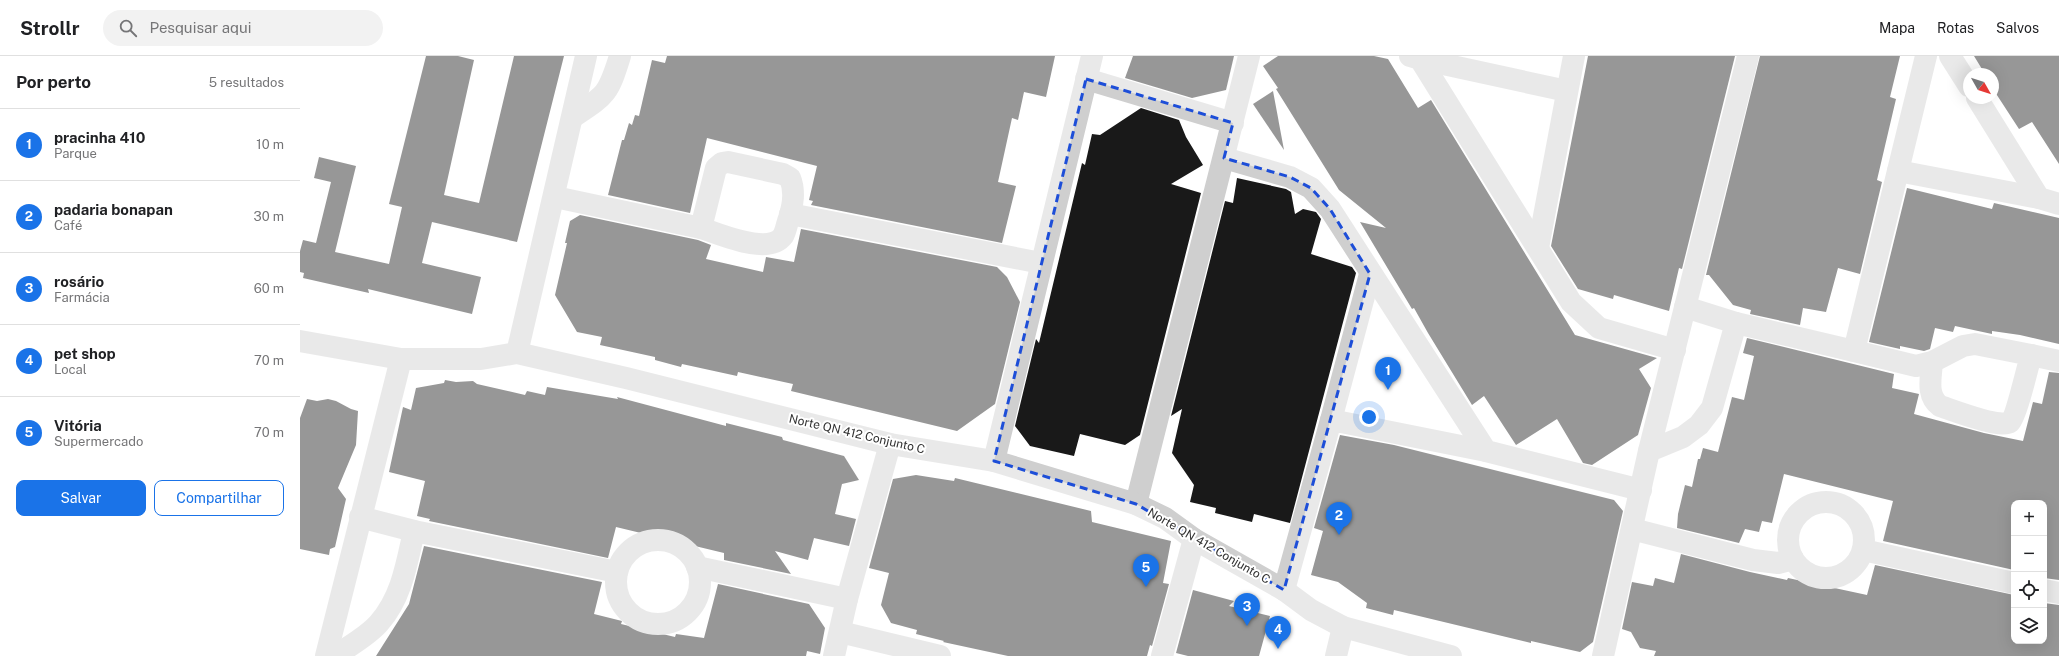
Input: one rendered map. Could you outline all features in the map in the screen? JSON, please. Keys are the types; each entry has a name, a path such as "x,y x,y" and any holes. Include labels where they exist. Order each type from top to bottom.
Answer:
{"street":[{"path":"516,353 555,197 586,56"},
{"path":"573,117 602,98 609,89 620,56"},
{"path":"994,460 1092,56"},
{"path":"1136,504 1249,56"},
{"path":"1538,248 1574,56"},
{"path":"1603,656 1650,451 1748,56"},
{"path":"1854,351 1926,56"},
{"path":"1950,56 1963,77"},
{"path":"1415,57 1567,91"},
{"path":"1415,57 1572,302 1599,328 1675,350"},
{"path":"1086,79 1233,123"},
{"path":"1981,104 2049,201"},
{"path":"1224,158 1290,177 1311,188 1330,209 1370,274 1486,451"},
{"path":"555,197 701,228 759,246 777,241 783,235 790,214 794,187 790,178 783,174 728,162 722,163 716,168 701,228"},
{"path":"1898,171 2049,201"},
{"path":"790,214 1041,262"},
{"path":"1284,590 1370,274"},
{"path":"1686,307 1736,324 1916,366 1932,362 1964,346 1975,344 2059,361"},
{"path":"1650,451 1683,437 1699,425 1712,408 1736,324"},
{"name":"Norte QN 412 Conjunto C","path":"300,341 401,359 481,359 516,353 626,378 890,444 994,460 1136,504 1165,518 1194,539 1284,590 1311,610 1343,627 1451,656"},
{"path":"1932,362 1930,397 1934,402 1940,406 1998,423 2008,423 2012,420 2016,410 2032,355"},
{"path":"326,656 401,359"},
{"path":"1331,420 1486,451 1641,490"},
{"path":"834,656 847,599 890,444"},
{"path":"1830,501 1846,506 1858,518 1864,534 1863,550 1857,563 1845,573 1831,578 1816,577 1803,571 1793,560 1788,544 1790,527 1799,513 1813,504 1830,501"},
{"path":"360,517 414,531 617,572"},
{"path":"1632,529 1753,560 1778,563 1793,560"},
{"path":"334,656 379,623 393,603 402,580 414,531"},
{"path":"1162,656 1194,539"},
{"path":"656,540 673,543 688,553 697,567 700,585 695,602 684,615 669,623 651,624 635,618 623,606 616,590 617,572 625,556 638,545 656,540"},
{"path":"1863,550 2011,582"},
{"path":"697,567 847,599"},
{"path":"2047,591 2059,593"},
{"path":"1336,656 1343,627"},
{"path":"840,632 940,656"}],"highlighted area":[{"path":"1086,79 1233,123 1224,158 1290,177 1311,188 1330,209 1370,274 1284,590 1136,504 994,461"}],"building":[{"path":"426,56 458,56 474,60 444,195 479,203 514,56 564,56 517,242 432,222 422,263 481,277 472,314 368,289 369,293 303,278 304,273 300,272 300,251 303,240 316,243 331,182 314,178 319,157 356,166 335,252 389,264 402,207 389,204"},
{"path":"667,56 1055,56 1046,97 1024,92 1018,120 1012,118 998,182 1016,186 1002,243 811,205 813,201 809,200 817,166 707,138 690,213 608,195 622,140 624,140 629,123 632,125 635,115 639,116 652,60 665,63"},
{"path":"1133,56 1234,56 1226,90 1192,98 1125,78"},
{"path":"1278,56 1374,56 1388,59 1418,108 1431,100 1575,335 1657,358 1639,369 1651,388 1638,435 1592,465 1583,463 1557,419 1516,445 1484,396 1472,405 1360,222 1386,228 1339,190 1276,89 1278,88 1263,66"},
{"path":"1588,56 1735,56 1682,269 1679,268 1669,311 1614,295 1613,299 1578,289 1551,246"},
{"path":"1760,56 1900,56 1890,97 1896,99 1877,180 1882,182 1860,274 1838,268 1826,312 1803,308 1800,325 1750,314 1751,310 1733,305 1709,275 1706,275"},
{"path":"1974,56 2059,56 2059,164 2032,122 2019,129 1999,98 1999,68 1981,68"},
{"path":"1273,91 1284,150 1253,104"},
{"path":"1141,108 1179,120 1186,137 1203,165 1171,184 1201,193 1140,435 1125,445 1080,434 1074,456 1030,446 1015,426 1036,339 1039,343 1082,163 1085,165 1092,134 1100,135"},
{"path":"1237,178 1286,189 1291,192 1295,214 1303,209 1316,212 1321,219 1311,254 1352,267 1356,273 1290,523 1254,514 1252,522 1215,513 1216,508 1190,502 1194,485 1172,453 1182,409 1171,416 1225,201 1233,203"},
{"path":"1907,188 1992,209 1994,203 2059,218 2059,344 2020,335 1992,331 1992,334 1955,326 1953,332 1935,328 1930,349 1924,351 1900,346 1900,349 1869,342"},
{"path":"580,215 698,240 711,245 706,259 763,272 766,257 794,262 801,229 997,267 1007,277 1020,302 995,404 957,431 791,391 793,384 738,372 737,376 682,364 681,367 655,360 655,357 600,345 602,337 577,332 555,295 567,243 565,243 570,221"},
{"path":"1747,338 1894,374 1892,388 1919,394 1914,414 1984,433 2023,441 2033,402 2042,404 2049,372 2059,373 2059,580 2047,578 2047,500 2011,500 2011,569 1883,541 1893,501 1784,474 1772,523 1762,521 1759,532 1745,529 1739,543 1677,528 1678,514 1685,485 1692,487 1698,459 1700,459 1703,448 1718,452 1732,397 1744,400 1754,356 1743,353"},
{"path":"445,380 456,382 473,381 477,384 525,395 527,391 545,395 547,387 618,399 617,397 726,426 726,423 782,437 783,440 844,456 859,480 842,484 835,514 856,519 849,546 814,538 808,560 775,551 791,574 724,560 724,553 616,527 608,558 429,521 430,519 417,516 425,481 389,472 403,407 411,410 416,388 444,383"},
{"path":"307,399 317,401 328,399 358,411 356,445 338,488 346,499 335,547 330,549 329,555 300,549 300,418"},
{"path":"1340,435 1394,445 1614,500 1623,511 1593,642 1580,652 1531,641 1531,643 1394,610 1393,615 1366,608 1367,603 1338,582 1311,575 1323,531 1314,528"},
{"path":"916,475 954,481 955,478 1091,511 1092,522 1171,541 1163,583 1169,584 1152,646 1150,645 1147,656 1008,656 943,642 944,641 916,634 917,630 891,623 881,605 889,573 869,568 893,479"},
{"path":"424,546 602,582 594,614 622,621 621,624 675,637 676,634 704,638 718,584 809,604 825,628 820,654 807,651 806,656 376,656 409,604"},
{"path":"1681,554 1750,572 1787,580 1788,578 1867,595 1875,565 2011,594 2011,644 2047,644 2047,603 2059,605 2059,656 1654,656 1656,651 1640,648 1631,632 1622,629 1632,582 1653,586 1655,578 1674,583"},
{"path":"1193,590 1234,601 1229,606 1270,616 1259,656 1188,656 1176,653"}],"place":[{"name":"pracinha 410","path":"1388,390"},
{"name":"padaria bonapan","path":"1339,535"},
{"name":"Vitória","path":"1146,587"},
{"name":"rosário","path":"1247,626"},
{"name":"pet shop","path":"1278,649"}]}
